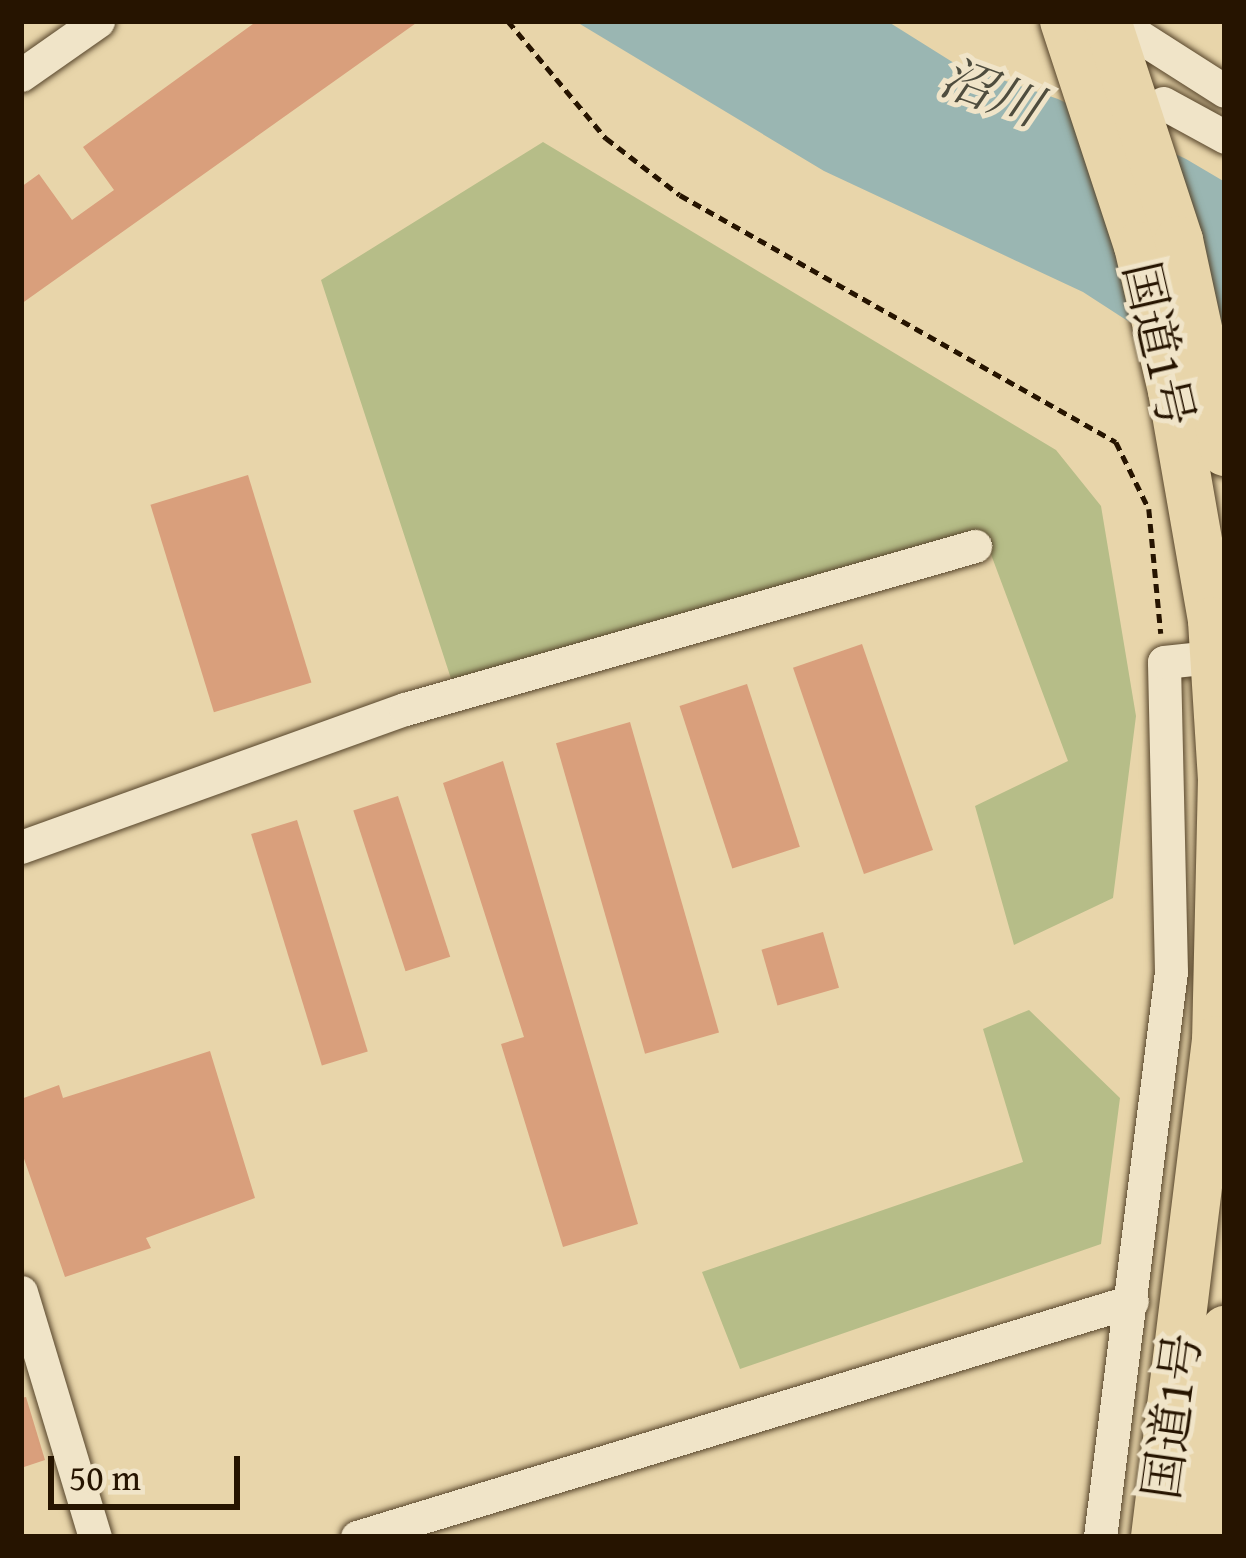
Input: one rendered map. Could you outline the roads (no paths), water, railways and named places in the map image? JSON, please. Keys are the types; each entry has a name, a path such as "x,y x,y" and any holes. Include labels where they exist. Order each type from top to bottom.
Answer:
{"highway":[{"name":"国道1号","path":"1064,21 1207,461"},
{"name":"国道1号","path":"1125,25 1179,240 1207,461 1222,778 1216,1040 1155,1537"},
{"name":"国道1号","path":"1199,1537 1225,1330"}],"street":[{"path":"21,75 98,21"},
{"path":"1125,25 1225,91"},
{"path":"1163,104 1225,137"},
{"path":"21,847 405,709 975,546"},
{"path":"1100,1537 1171,972 1180,661"},
{"path":"21,1292 95,1537"},
{"path":"357,1537 1132,1301"}],"water":[{"name":"沼川","path":"575,21 887,21 954,63 1058,99 1186,159 1225,182 1225,352 1191,362 1083,292 824,171"}]}
